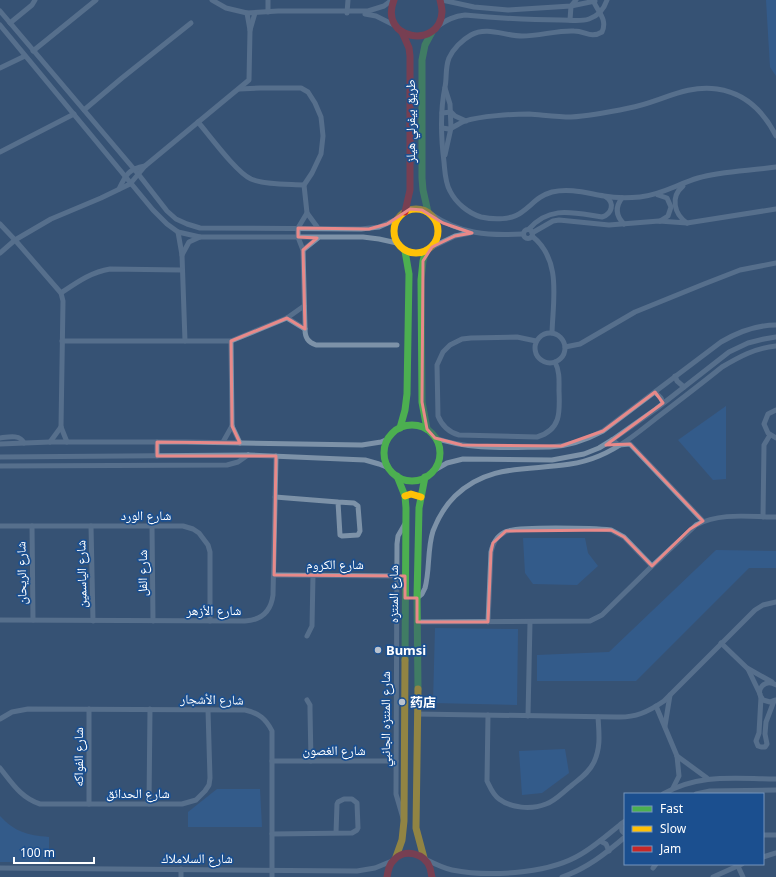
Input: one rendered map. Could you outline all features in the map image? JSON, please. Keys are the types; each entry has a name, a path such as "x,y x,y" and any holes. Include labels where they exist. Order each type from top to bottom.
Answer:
{"street":[{"path":"10,22 34,1 40,0"},
{"path":"33,51 96,0"},
{"path":"212,0 226,8 247,13 278,11 347,12 370,14 381,18 409,35 417,36 425,35 455,16 465,15 525,20 583,21 594,17 599,13 607,0"},
{"path":"268,0 268,12"},
{"path":"347,12 348,0"},
{"path":"347,12 372,10 384,6 393,0"},
{"name":"طريق بيفرلي هيلز","path":"393,0 391,12 393,20 400,29 409,48 410,56 410,190 405,212"},
{"path":"441,0 479,8 508,10 571,6 594,0 599,13 604,19 604,28 602,32 593,35 574,30 534,36 521,36 486,31 471,35 454,50 446,69 445,88 442,95 442,150 445,177 449,191 457,202 468,211 481,217 495,219 509,218 522,212 532,202 540,197 559,191 578,191 622,198 658,195 686,183 712,175 776,167"},
{"name":"طريق بيفرلي هيلز","path":"429,213 424,196 422,178 422,60 426,40 434,29 442,13 441,0"},
{"path":"570,20 571,6 576,0"},
{"path":"525,20 526,10"},
{"path":"0,11 139,175 167,211 176,219 200,228 369,229 387,224 397,219 405,212 416,209 429,213 443,223 472,233"},
{"path":"250,30 255,12"},
{"path":"0,253 15,240 50,219 101,198 130,184 145,166 249,80 250,30 247,13"},
{"path":"84,110 191,23"},
{"path":"0,25 50,84 130,184 153,210 167,224 178,232 200,237 371,237 397,243"},
{"path":"0,68 25,56"},
{"path":"50,84 57,80"},
{"path":"249,80 260,88"},
{"path":"238,89 301,88 308,92 315,102 321,117 323,136 321,154 312,173 304,185 307,213 318,228"},
{"path":"444,163 451,128 451,112 445,88"},
{"path":"442,128 447,130 466,120 508,115 528,114 549,117 592,115 640,106 685,90 701,88 717,89 732,93 747,100 760,110 770,123 776,136"},
{"path":"442,113 451,112 455,116 466,120"},
{"path":"0,152 74,114"},
{"path":"198,122 224,153 247,177 252,180 304,185"},
{"path":"119,189 125,176 133,169 145,166"},
{"path":"659,221 664,220 668,216 673,207 677,192 686,183"},
{"path":"658,195 667,198 681,219 687,223"},
{"path":"605,196 609,199 617,215 624,224"},
{"path":"397,219 393,231 397,243 405,251 412,254 419,254 455,236 472,233 523,234 527,238 531,233 535,222 550,214 566,212 602,217 610,213 622,198"},
{"path":"531,233 553,221 566,219 593,224 624,224 659,221 687,223 776,209"},
{"path":"307,213 298,228 298,237 303,250 305,329 307,339 316,345 397,345"},
{"path":"427,429 422,402 421,280 423,261 429,249 436,241 438,234 438,227 435,220 429,213"},
{"path":"0,224 60,293 63,301 61,427 68,442"},
{"path":"200,228 200,237"},
{"path":"178,232 182,254 181,270 185,341"},
{"path":"531,233 545,250 553,271 554,286 552,333"},
{"path":"182,254 189,242 200,237"},
{"path":"303,250 318,237"},
{"path":"400,428 405,410 407,394 409,282 405,251"},
{"path":"565,347 580,344 635,312 704,284 740,270 776,264"},
{"path":"60,293 90,275 110,269 181,270"},
{"path":"62,341 231,341 287,318 304,306"},
{"path":"287,318 305,329"},
{"path":"776,325 752,328 731,336 721,342 603,431 583,441 550,447 476,446 448,442 436,438 427,429 414,425 400,428 393,432 388,439 384,451 386,463 397,476 406,480 416,480 426,477 447,463 463,459 552,460 584,454 599,448 612,440 684,388 720,358 738,347 748,343 776,337"},
{"path":"552,333 560,336 565,347 562,358 555,362 546,363 538,359 534,350 536,341 542,334 552,333"},
{"path":"536,341 517,337 469,338 455,342 446,348 437,365 438,416 446,428 452,433 459,435 537,437 546,433 555,424 560,412 559,375 555,362"},
{"path":"231,341 232,426 240,443"},
{"path":"748,343 751,351"},
{"path":"405,598 417,598 422,594 425,588 429,546 433,532 444,509 451,499 460,491 482,477 507,470 569,466 608,452 633,436 722,367 736,358 751,351 776,346"},
{"path":"675,376 677,381 684,388"},
{"path":"655,392 659,395 663,403"},
{"path":"776,410 771,412 765,420 765,427 770,435 776,438"},
{"path":"223,442 232,426"},
{"path":"630,426 633,430 633,436 630,444"},
{"path":"50,442 61,427"},
{"path":"763,517 764,445 770,435"},
{"path":"0,438 19,437 23,439 24,443"},
{"path":"433,471 440,458 440,451 436,438"},
{"path":"0,444 50,442 223,442 362,445 388,439"},
{"path":"612,440 619,445 630,444"},
{"path":"157,442 157,456"},
{"path":"630,444 704,521"},
{"path":"0,457 248,455 365,460 389,468"},
{"path":"0,466 227,465 238,462 248,455"},
{"name":"شارع الأزهر","path":"0,620 254,621 262,617 268,611 272,603 274,575 276,456"},
{"path":"536,460 536,468"},
{"name":"شارع المنتزه","path":"387,877 388,869 402,840 404,821 406,522 405,496 397,476"},
{"name":"شارع المنتزه","path":"426,477 419,511 416,828 425,859 430,866 432,877"},
{"path":"405,496 415,494 421,497"},
{"path":"276,497 354,503 358,506 360,531 358,535 340,535 338,502"},
{"path":"417,622 530,622 583,621 596,619 607,611 690,529 704,521 724,517 776,517"},
{"name":"شارع المنتزه الجانبي","path":"404,821 397,803 396,794 397,576 398,536 406,522"},
{"name":"شارع الورد","path":"0,526 188,527 199,533 204,538 210,552 210,621"},
{"name":"شارع الريحان","path":"32,526 33,620"},
{"name":"شارع الياسمين","path":"91,526 93,621"},
{"name":"شارع الفل","path":"152,526 153,621"},
{"path":"488,622 491,552 493,543 506,531 523,529 611,530 624,537 652,566"},
{"name":"شارع الكروم","path":"274,575 397,576"},
{"path":"307,636 312,626 313,575"},
{"path":"417,714 626,718 637,716 648,712 670,694 755,610 763,605 776,602"},
{"path":"528,716 530,622"},
{"path":"721,643 747,668 775,684"},
{"path":"747,668 760,696 767,702 775,700"},
{"path":"775,684 765,683 761,688 762,733 767,717 775,700"},
{"path":"665,727 670,694"},
{"path":"307,700 310,705 311,761"},
{"path":"656,706 677,756 679,776 673,788"},
{"name":"شارع الأشجار","path":"0,719 20,709 245,710 252,711 261,716 272,731 272,877"},
{"name":"شارع الفواكه","path":"89,709 89,804"},
{"path":"149,804 150,709"},
{"name":"شارع الحدائق","path":"0,768 24,797 40,804 182,804 190,802 196,800 206,791 210,778 208,710"},
{"path":"488,715 487,781 491,790 498,798 516,806 526,808 541,806 554,800 587,772 593,764 600,744 598,717"},
{"path":"405,743 418,742"},
{"path":"677,756 707,778"},
{"name":"شارع الغصون","path":"272,761 396,761"},
{"path":"665,793 673,788 707,778 776,779"},
{"path":"701,793 710,791 776,790"},
{"path":"272,834 352,834 357,830 358,806 355,800 344,799 338,802 336,833"},
{"path":"394,859 403,854 417,854 446,868 466,873 512,873 545,869 561,864 590,849 623,823"},
{"path":"623,823 622,832 624,833"},
{"path":"764,835 776,835"},
{"path":"562,877 584,867 609,851 624,838"},
{"path":"600,841 606,844 609,851"},
{"path":"764,857 776,853"},
{"name":"شارع السلاملاك","path":"0,868 357,871 375,868 394,859"},
{"path":"713,877 737,865"},
{"path":"739,865 743,877"},
{"path":"181,869 181,877"}],"highlighted area":[{"path":"410,209 422,210 443,223 472,233 455,236 432,247 423,261 422,402 427,429 435,438 462,445 561,446 603,431 655,392 663,403 606,445 630,444 703,521 690,529 652,566 624,537 611,530 506,531 493,543 491,552 488,622 417,622 417,598 405,598 405,576 274,575 276,456 157,456 157,442 240,443 232,426 231,341 287,318 305,329 303,250 317,238 298,237 298,228 369,229 387,224"}],"shaded area":[{"path":"766,0 776,0 776,76 770,67"},
{"path":"726,406 726,479 713,480 678,440"},
{"path":"523,538 585,538 588,553 598,566 577,585 533,584 525,573"},
{"path":"716,550 776,551 776,568 749,568 636,681 537,681 537,655 609,652"},
{"path":"435,628 518,629 517,705 433,703"},
{"path":"565,749 569,773 542,793 522,795 519,751"},
{"path":"217,789 260,789 262,827 188,827 188,812"},
{"path":"0,816 11,826 22,832 49,837 49,862 0,862"}],"traffic: fast":[{"path":"428,212 422,178 422,60 425,45 432,32"},
{"path":"400,428 405,410 407,394 409,274 405,251"},
{"path":"426,251 423,261 421,280 422,402 427,429"},
{"path":"412,425 423,427 432,433 438,442 440,453 438,464 432,473 423,479 412,481 401,479 392,473 386,464 384,453 386,442 392,433 401,427 412,425"},
{"path":"397,476 405,496 406,508 405,660"},
{"path":"418,689 417,598 419,508 425,477"}],"traffic: slow":[{"path":"412,209 420,209 425,210 432,215 437,222 438,231 437,240 432,247 425,252 412,253 404,250 397,243 394,235 394,227 397,219 404,212 412,209"},
{"path":"405,496 411,494 421,497"},
{"path":"396,857 402,840 404,821 405,660"},
{"path":"418,689 416,828 424,858"}],"traffic: jam":[{"path":"394,0 391,14 394,24 402,31 411,35 422,35 431,32 439,24 442,12 440,0"},
{"path":"402,32 409,48 410,56 410,190 405,212"},
{"path":"387,877 392,862 398,856 408,853 424,859 430,868 432,877"}],"place":[{"name":"Bumsi","path":"378,650"},
{"name":"药店","path":"402,702"}]}
